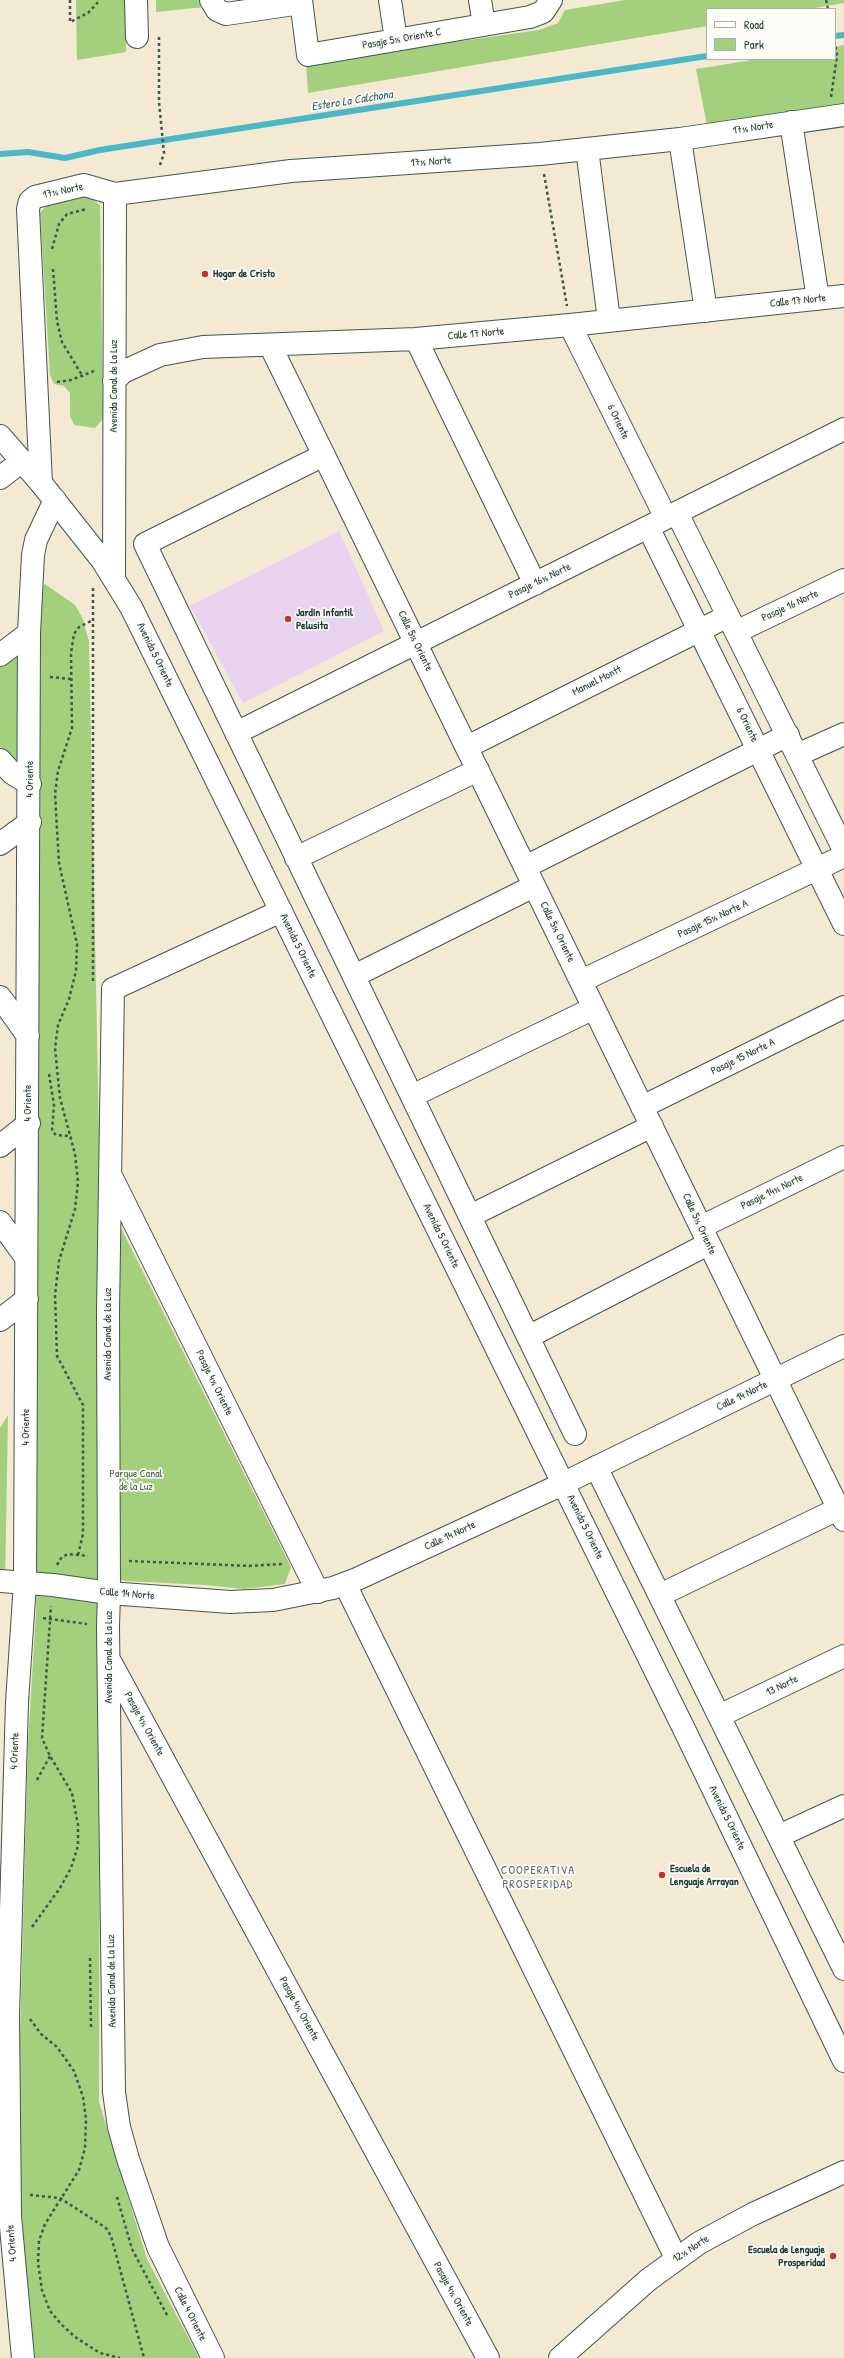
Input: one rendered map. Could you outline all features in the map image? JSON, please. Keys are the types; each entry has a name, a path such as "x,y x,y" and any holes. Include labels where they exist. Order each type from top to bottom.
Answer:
{"street":[{"path":"136,0 137,37"},
{"path":"211,0 217,10 226,14 301,2"},
{"path":"390,0 396,40"},
{"path":"480,0 484,25"},
{"name":"Pasaje 5½ Oriente C","path":"301,2 308,55 536,15 551,2"},
{"name":"17½ Norte","path":"36,383 28,209 30,201 35,197 84,185 115,200 291,171 540,154 680,139 836,116"},
{"path":"791,122 818,299"},
{"path":"680,139 706,311"},
{"path":"587,148 609,320"},
{"name":"Avenida Canal de La Luz","path":"114,578 115,200"},
{"name":"Calle 17 Norte","path":"114,381 123,372 141,363 181,350 416,339 570,325 844,296"},
{"name":"6 Oriente","path":"570,325 664,520 732,624 844,850"},
{"path":"416,339 535,584"},
{"name":"Calle 5½ Oriente","path":"270,345 841,1515"},
{"path":"36,383 41,483"},
{"name":"Pasaje 16½ Norte","path":"236,733 844,429"},
{"name":"Avenida 5 Oriente","path":"0,436 55,500 114,578 135,614 686,1731 844,2061"},
{"path":"324,455 145,544 575,1434"},
{"path":"0,478 22,461"},
{"name":"4 Oriente","path":"23,2358 5,2219 9,2192 12,2011 8,1708 23,1616 26,1583 27,1300 25,1256 29,1123 29,633 33,555 36,540 55,500"},
{"name":"6 Oriente","path":"664,520 699,630 844,924"},
{"name":"Pasaje 16 Norte","path":"732,624 844,580"},
{"name":"Manuel Montt","path":"467,747 699,630 732,624"},
{"path":"0,655 29,633"},
{"path":"797,755 844,734"},
{"path":"354,976 530,876 788,735"},
{"path":"0,760 12,773 30,784"},
{"path":"296,858 478,770"},
{"path":"0,844 30,822"},
{"name":"Pasaje 15½ Norte A","path":"581,981 844,856"},
{"name":"Avenida Canal de La Luz","path":"168,2269 128,2159 119,2127 114,2092 108,1627 108,1311 113,989 281,912"},
{"path":"0,997 28,1036"},
{"name":"Pasaje 15 Norte A","path":"470,1216 844,1007"},
{"path":"412,1096 594,1008"},
{"path":"0,1146 29,1123"},
{"name":"Pasaje 14½ Norte","path":"528,1337 704,1235 844,1157"},
{"name":"Pasaje 4½ Oriente","path":"110,1173 318,1592"},
{"path":"0,1222 25,1256"},
{"path":"0,1320 27,1300"},
{"name":"Calle 14 Norte","path":"0,1581 53,1585 109,1593 230,1602 273,1600 318,1592 345,1584 563,1483 844,1346"},
{"path":"596,1467 778,1836 839,1944 844,1968"},
{"path":"660,1595 841,1515"},
{"path":"345,1584 676,2258"},
{"name":"13 Norte","path":"719,1716 844,1656"},
{"name":"Pasaje 4½ Oriente","path":"109,1660 488,2358"},
{"path":"778,1836 844,1806"},
{"name":"12½ Norte","path":"560,2358 620,2303 676,2258 725,2228 844,2172"},
{"name":"Calle 4 Oriente","path":"168,2269 213,2358"}],"path":[{"path":"70,0 70,22 88,13 100,0"},
{"path":"137,37 159,37 159,102 164,153"},
{"path":"836,49 836,116"},
{"path":"540,154 570,325"},
{"path":"51,252 55,235 67,214 115,200"},
{"path":"53,266 57,321 62,342 83,377"},
{"path":"36,383 71,380 83,377 114,358"},
{"path":"78,1555 83,1534 83,1405 57,1356 55,1295 59,1261 76,1209 78,1182 75,1154 60,1098 55,1048 58,1025 69,999 76,971 77,944 59,863 55,794 58,770 72,728 71,653 74,634 79,627 93,620"},
{"path":"30,1934 41,1914 60,1888 71,1868 78,1846 78,1825 72,1793 50,1756 42,1738 50,1619 53,1585 57,1563 62,1557 68,1554 139,1563 250,1566 303,1563"},
{"path":"23,1616 108,1627"},
{"path":"12,2011 33,2025 57,2048 74,2071 83,2097 86,2118 85,2148 79,2170 45,2224 39,2241 38,2263 42,2290 50,2311 75,2337 100,2353 120,2358"},
{"path":"9,2192 60,2198 106,2228 110,2236 144,2358"}],"shaded area":[{"name":"Jardín Infantil Pelusita","path":"339,531 384,631 243,703 190,606"}],"green space":[{"path":"76,0 125,0 126,52 77,60"},
{"path":"156,0 204,0 205,7 156,12"},
{"path":"626,0 844,0 844,3 814,8 706,8 706,26 308,93 306,63 539,30 558,23 565,10"},
{"path":"844,45 844,105 707,125 696,69 753,60 836,60 836,47"},
{"path":"88,196 100,205 103,419 95,428 74,425 70,416 70,393 64,386 54,384 50,375 40,213 47,205"},
{"name":"Parque Canal de la Luz","path":"45,584 75,605 82,617 89,641 100,1186 291,1567 285,1584 244,1589 205,1585 126,1581 100,1577 99,2102 147,2259 199,2358 33,2358 21,2208 19,2074 28,1743 36,1612 40,591"},
{"path":"22,649 22,762 15,766 0,746 0,662"},
{"path":"8,1415 5,1585 0,1585 0,1428"}],"waterway":[{"name":"Estero La Calchona","path":"836,36 844,35"},
{"name":"Estero La Calchona","path":"0,154 28,152 65,158 100,150 706,56"}],"place":[{"name":"Hogar de Cristo","path":"205,274"},
{"name":"Jardín Infantil Pelusita","path":"288,619"},
{"name":"Escuela de Lenguaje Arrayan","path":"662,1875"},
{"name":"Escuela de Lenguaje Prosperidad","path":"833,2256"}],"district":[{"name":"COOPERATIVA PROSPERIDAD","path":"538,1878"}]}
